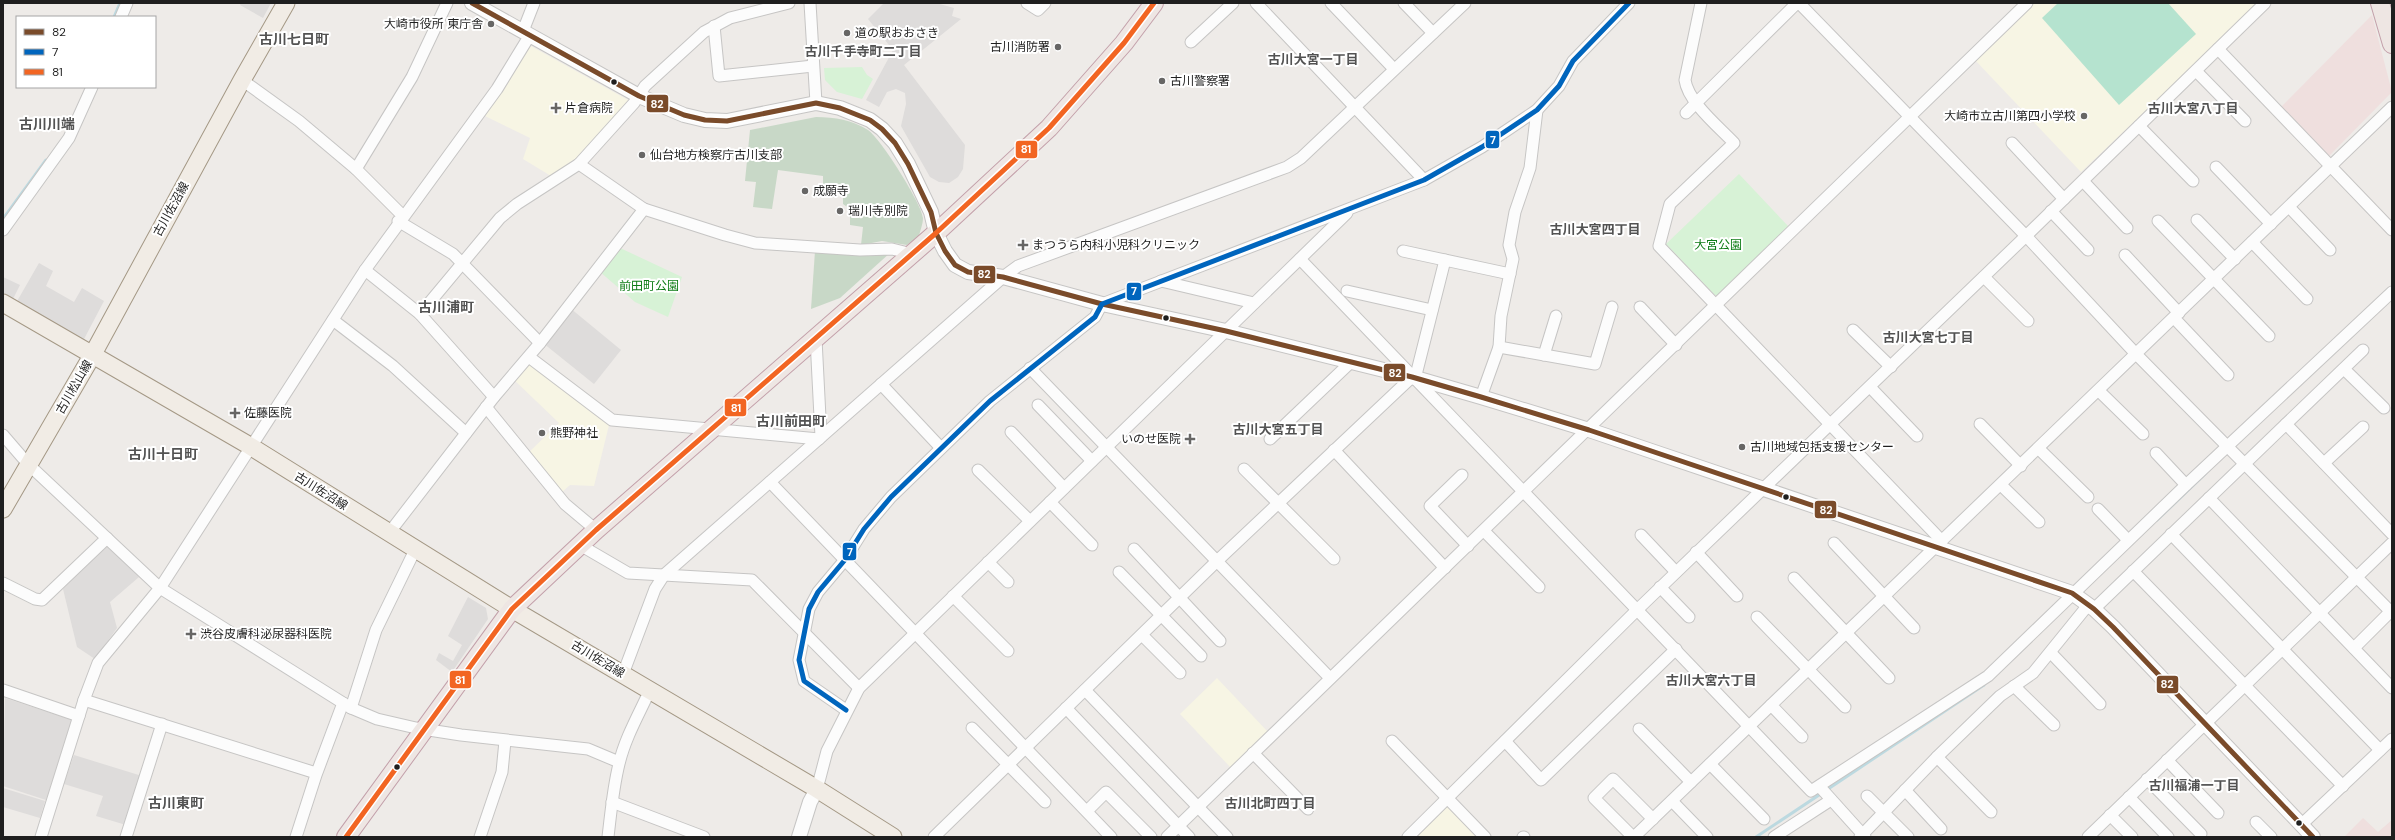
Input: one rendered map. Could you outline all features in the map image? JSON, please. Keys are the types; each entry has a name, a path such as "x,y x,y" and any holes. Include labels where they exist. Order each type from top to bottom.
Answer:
{"highway":[{"path":"346,837 512,609 596,530 936,233 1049,128 1124,43 1154,3"},
{"path":"2380,3 2392,44"}],"main road":[{"name":"古川佐沼線","path":"286,3 242,80 93,354 250,446 388,534 817,789 893,837"},
{"name":"古川松山線","path":"3,304 93,354 3,509"}],"street":[{"path":"120,16 127,3"},
{"path":"356,169 412,77 447,3"},
{"path":"472,3 638,96 684,115 727,121 816,103 827,104 856,113 882,129 895,143 908,164 931,212 936,233 955,265 968,272 1003,277 1102,304 1226,330 1412,377 1481,397 1589,430 1763,488 1939,544 2083,600 2313,837"},
{"path":"41,837 84,700 98,663 160,588 250,446 365,270 400,219 451,154 497,89 526,33 534,3"},
{"path":"420,314 500,218 516,204 579,164 645,86 704,32 730,18 789,3"},
{"path":"810,3 816,103"},
{"path":"1027,3 1038,10 1045,3"},
{"path":"1191,42 1233,3"},
{"path":"1256,3 1424,180"},
{"path":"1331,3 1394,69"},
{"path":"1404,3 1433,33"},
{"path":"623,674 654,590 664,575 1003,277 1018,266 1287,167 1301,158 1465,3"},
{"path":"846,710 804,681 799,660 809,609 818,592 844,561 864,529 891,497 990,401 1095,317 1102,304 1350,210 1424,180 1482,147 1537,110 1559,86 1572,61 1629,3"},
{"path":"1701,3 1685,80 1688,92 1696,103 1734,143 1670,204 1659,246 1830,425 1939,544"},
{"path":"1686,113 1798,3 2026,236 2136,354 2391,612 2354,648"},
{"path":"1167,837 1717,306 2027,3"},
{"path":"1408,837 1660,587 1891,367 2265,3"},
{"path":"714,26 719,76 813,66"},
{"path":"2218,49 2392,230"},
{"path":"2196,71 2245,121"},
{"path":"242,80 299,121 356,169 400,219 453,254 540,343"},
{"path":"3,230 69,138 92,88"},
{"path":"1653,819 1613,779 1594,798 1634,837 1653,819 1672,801 1808,669 2040,449 2136,354 2392,107"},
{"path":"1481,397 1499,347 1501,316 1513,259 1509,245 1515,212 1530,168 1537,110"},
{"path":"2138,126 2193,181"},
{"path":"2012,143 2064,199"},
{"path":"579,164 644,209 755,243 860,250 892,249 912,254"},
{"path":"2216,166 2271,224"},
{"path":"2083,181 2127,228"},
{"path":"2289,207 2330,250"},
{"path":"388,534 466,432 529,357 644,209"},
{"path":"799,837 810,802 817,789 827,751 846,710 859,688 1350,210"},
{"path":"2051,212 2088,250"},
{"path":"2197,220 2235,259"},
{"path":"2158,221 2269,336"},
{"path":"2252,242 2307,299"},
{"path":"1403,251 1510,274"},
{"path":"2125,255 2228,375"},
{"path":"1300,259 1412,377 1638,609 1748,727 1811,791 1820,787 1988,676 2083,600 2133,571 2363,350"},
{"path":"934,837 1278,503 1417,372 1445,260"},
{"path":"365,270 420,314 494,397"},
{"path":"1984,277 2028,321"},
{"path":"1162,281 1254,303"},
{"path":"1347,291 1432,310"},
{"path":"1820,787 1862,836 1904,790 2000,696 2033,673 2051,653 2083,600 2128,540 2392,292"},
{"path":"1499,347 1595,364 1612,307"},
{"path":"1640,307 1676,345"},
{"path":"1544,355 1556,316"},
{"path":"332,320 394,366 466,432"},
{"path":"1854,330 1891,367"},
{"path":"816,339 820,438"},
{"path":"529,357 612,420 820,438"},
{"path":"1270,439 1351,362"},
{"path":"1030,368 1330,678"},
{"path":"2344,369 2384,408"},
{"path":"881,384 941,448"},
{"path":"1870,386 1917,436"},
{"path":"2099,391 2143,434"},
{"path":"1038,405 1092,461"},
{"path":"486,407 565,504 596,530"},
{"path":"1980,424 2021,466"},
{"path":"2286,424 2392,534"},
{"path":"2324,463 2362,426"},
{"path":"1011,432 1064,488"},
{"path":"3,435 28,464 160,588 347,705 376,718 424,729 505,741 588,749 619,762"},
{"path":"2040,449 2088,497"},
{"path":"1334,450 1445,568"},
{"path":"2156,453 2186,485"},
{"path":"1244,469 1334,559"},
{"path":"978,470 1030,521"},
{"path":"1462,475 1430,506 1468,546"},
{"path":"770,482 844,561 1026,747 1111,837"},
{"path":"2002,485 2039,522"},
{"path":"2209,498 2354,648 2390,681"},
{"path":"1050,502 1092,545"},
{"path":"2098,509 2128,540"},
{"path":"1484,531 1539,587"},
{"path":"2171,534 2380,750"},
{"path":"1641,535 1676,572"},
{"path":"3,583 35,600 42,600 107,538"},
{"path":"1834,543 1914,628"},
{"path":"2088,837 2392,543"},
{"path":"580,545 628,573 752,580 859,688"},
{"path":"1134,549 1181,597 1220,641"},
{"path":"296,837 316,773 347,705 376,630 415,550"},
{"path":"1696,552 1737,596"},
{"path":"988,562 1008,582"},
{"path":"2133,571 2343,786"},
{"path":"1119,572 1201,656"},
{"path":"1794,578 1890,678"},
{"path":"1660,587 1689,617"},
{"path":"954,596 1008,652"},
{"path":"1757,617 1845,707"},
{"path":"1142,635 1180,673"},
{"path":"1505,741 1541,780 1676,650"},
{"path":"2051,653 2100,704"},
{"path":"2014,686 2054,726"},
{"path":"608,837 619,762 650,690"},
{"path":"1085,690 1227,837"},
{"path":"3,691 79,716"},
{"path":"84,700 316,773"},
{"path":"1771,705 1802,737"},
{"path":"1066,708 1189,837"},
{"path":"126,837 162,724"},
{"path":"972,728 1045,802"},
{"path":"1639,729 1691,782"},
{"path":"2301,825 2392,739"},
{"path":"480,837 502,772 505,741"},
{"path":"1392,741 1485,837"},
{"path":"1253,753 1308,809"},
{"path":"1937,757 1991,812"},
{"path":"2167,760 2218,813"},
{"path":"1710,764 1764,819"},
{"path":"2147,779 2201,834"},
{"path":"1904,790 1941,829"},
{"path":"1087,811 1106,792 1151,837"},
{"path":"1867,796 1908,837"},
{"path":"2129,797 2168,837"},
{"path":"1774,837 1830,798"},
{"path":"1672,801 1707,837"},
{"path":"612,802 704,837"},
{"path":"2110,815 2132,837"},
{"path":"2256,822 2270,837"}],"shaded area":[{"path":"241,3 271,3 263,18 240,5"},
{"path":"884,3 936,3 954,8 952,16 961,19 904,65 965,145 963,169 958,177 949,183 939,182 930,177 901,126 906,104 905,93 896,89 887,92 879,107 866,100 893,50 868,19"},
{"name":"大崎市立古川第四小学校","path":"2035,3 2259,3 2081,172 1975,60"},
{"path":"2372,15 2392,92 2329,156 2280,108"},
{"name":"片倉病院","path":"529,45 628,100 575,162 551,176 523,159 530,138 485,116"},
{"path":"39,263 53,271 46,286 74,302 82,288 104,301 83,341 16,303"},
{"path":"3,277 20,285 13,299 3,294"},
{"path":"570,308 621,350 594,384 543,343"},
{"path":"530,359 610,421 594,486 570,485 560,494 527,454 559,423 512,378"},
{"path":"108,545 139,577 110,602 117,628 95,659 77,647 63,589"},
{"path":"468,597 486,608 488,619 452,672 436,660 439,653 453,661 462,645 448,636"},
{"path":"1217,678 1269,733 1231,768 1180,714"},
{"path":"5,698 72,720 46,800 3,786"},
{"path":"74,755 142,776 126,825 96,816 103,796 64,784"},
{"path":"3,788 45,801 40,818 3,807"},
{"path":"1447,802 1480,837 1414,837"},
{"path":"2363,818 2378,832 2392,820 2392,837 2344,837"}],"green space":[{"path":"2058,3 2168,3 2196,34 2119,105 2042,18"},
{"path":"862,67 867,75 873,79 862,99 837,92 825,80 824,68"},
{"path":"816,117 837,118 850,121 868,130 874,136 891,158 909,186 921,211 923,220 919,236 907,245 882,241 861,245 863,227 850,225 850,209 843,204 843,192 823,192 823,176 778,170 772,209 753,207 756,182 745,181 750,130"},
{"name":"大宮公園","path":"1739,174 1788,226 1720,295 1715,295 1666,244"},
{"name":"前田町公園","path":"618,247 682,277 668,317 635,302 599,271"},
{"path":"815,251 891,252 840,298 811,309"}],"waterway":[{"path":"114,16 120,3"},
{"path":"3,219 46,160"},
{"path":"2157,520 2205,474"},
{"path":"1756,837 1984,685"}],"transit line":[{"name":"82","path":"472,3 639,96 684,115 705,120 727,121 816,103 840,108 870,120 882,129 895,143 908,164 931,212 936,233 945,251 955,265 968,272 1003,277 1102,304 1226,331 1412,377 1481,397 1589,430 2072,593 2094,609 2113,627 2313,837"},
{"name":"81","path":"346,837 512,609 596,530 936,233 1049,128 1124,43 1154,3"},
{"name":"7","path":"846,710 804,681 799,660 809,609 818,592 844,561 864,529 891,497 990,401 1095,317 1102,304 1424,180 1482,147 1537,110 1559,86 1573,61 1629,3"}],"place":[{"name":"大崎市役所 東庁舎","path":"491,24"},
{"name":"道の駅おおさき","path":"847,33"},
{"name":"古川消防署","path":"1058,47"},
{"name":"古川警察署","path":"1162,81"},
{"name":"片倉病院","path":"556,108"},
{"name":"大崎市立古川第四小学校","path":"2084,116"},
{"name":"仙台地方検察庁古川支部","path":"642,155"},
{"name":"成願寺","path":"805,191"},
{"name":"瑞川寺別院","path":"840,211"},
{"name":"まつうら内科小児科クリニック","path":"1023,245"},
{"name":"佐藤医院","path":"235,413"},
{"name":"熊野神社","path":"542,433"},
{"name":"いのせ医院","path":"1190,439"},
{"name":"古川地域包括支援センター","path":"1742,447"},
{"name":"渋谷皮膚科泌尿器科医院","path":"191,634"}],"district":[{"name":"古川七日町","path":"294,39"},
{"name":"古川千手寺町二丁目","path":"863,51"},
{"name":"古川大宮一丁目","path":"1313,59"},
{"name":"古川大宮八丁目","path":"2193,108"},
{"name":"古川川端","path":"47,124"},
{"name":"古川大宮四丁目","path":"1595,229"},
{"name":"古川浦町","path":"446,307"},
{"name":"古川大宮七丁目","path":"1928,337"},
{"name":"古川前田町","path":"791,421"},
{"name":"古川大宮五丁目","path":"1278,429"},
{"name":"古川十日町","path":"163,454"},
{"name":"古川大宮六丁目","path":"1711,680"},
{"name":"古川福浦一丁目","path":"2194,785"},
{"name":"古川東町","path":"176,803"},
{"name":"古川北町四丁目","path":"1270,803"}]}
